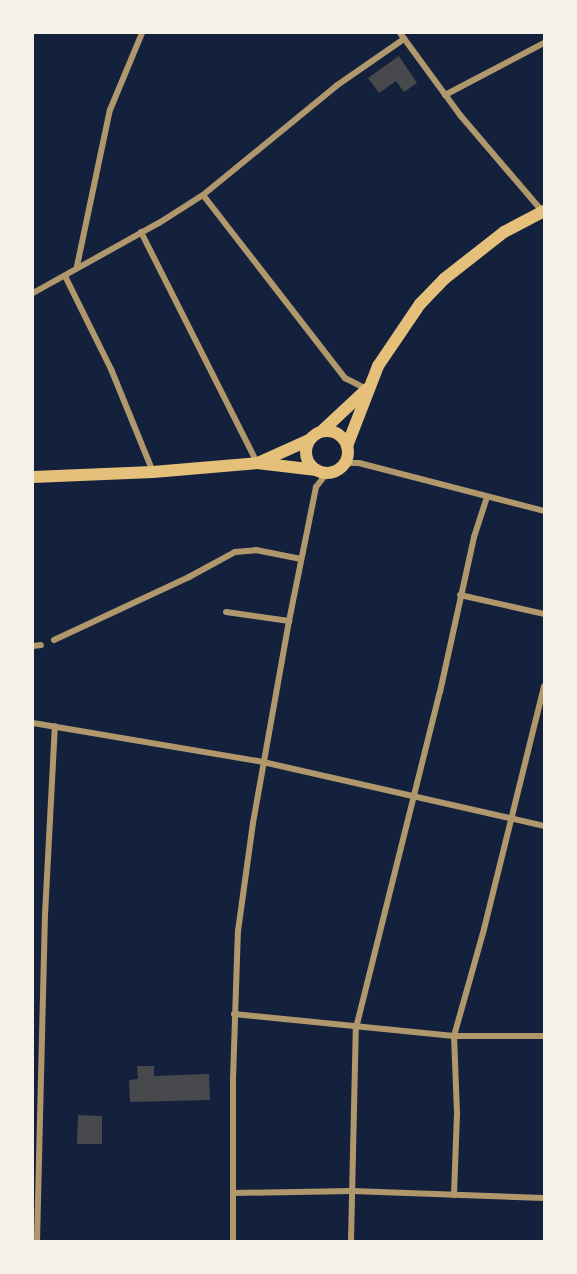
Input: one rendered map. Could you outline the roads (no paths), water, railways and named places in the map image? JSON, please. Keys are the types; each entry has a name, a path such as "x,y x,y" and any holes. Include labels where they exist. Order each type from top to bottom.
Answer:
{"main road":[{"path":"33,477 153,472 257,463 333,471 344,463 347,446 367,389 378,366 420,304 444,279 504,232 543,211"},
{"path":"257,463 309,440 322,431 367,389"},
{"path":"322,431 333,431 342,437 347,446"},
{"path":"309,440 306,451 309,462 322,471"}],"street":[{"path":"77,266 110,110 142,33"},
{"path":"33,292 65,276 77,266 203,195 336,86 402,36 445,95 543,211"},
{"path":"445,95 544,43"},
{"path":"203,195 345,378 367,389"},
{"path":"141,232 257,463"},
{"path":"65,276 111,369 153,472"},
{"path":"344,463 359,463 544,511"},
{"path":"233,1241 234,1014 238,931 263,762 301,559 316,487 322,471"},
{"path":"351,1241 356,1028 413,795 441,692 460,595 487,497"},
{"path":"54,640 189,577 235,552 256,550 301,559"},
{"path":"460,595 544,614"},
{"path":"226,612 289,621"},
{"path":"33,646 41,645"},
{"path":"453,1195 457,1113 454,1036 484,929 509,818 544,686"},
{"path":"33,723 263,762 544,826"},
{"path":"37,1241 45,915 55,726"},
{"path":"234,1014 454,1036 544,1036"},
{"path":"233,1193 352,1191 544,1198"}]}
